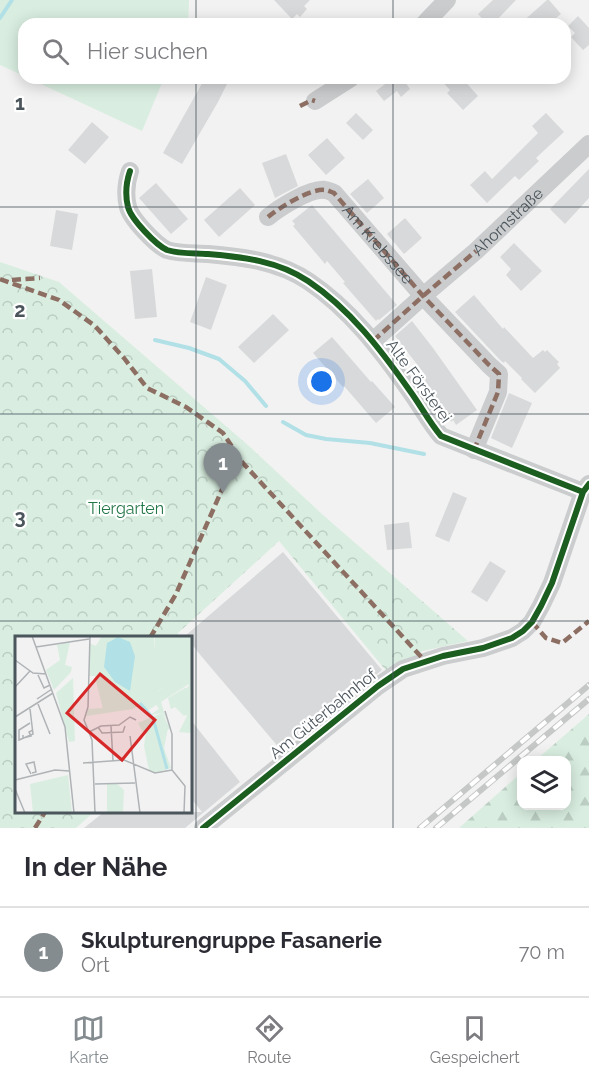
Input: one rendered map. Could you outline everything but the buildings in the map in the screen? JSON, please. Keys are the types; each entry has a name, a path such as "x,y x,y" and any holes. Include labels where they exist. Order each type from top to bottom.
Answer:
{"street":[{"path":"430,18 447,0"},
{"path":"315,101 342,84"},
{"name":"Ahornstraße","path":"423,296 476,251 589,144"},
{"name":"Alte Försterei","path":"129,171 126,184 128,209 157,244 167,250 178,252 237,256 264,261 307,280 329,297 373,341 412,392 441,436 474,450 586,488"},
{"name":"Am Krebssee","path":"268,217 311,192 323,189 334,193 423,296 500,374 498,393 474,450"},
{"name":"Am Krebssee","path":"373,341 423,296"},
{"name":"Am Güterbahnhof","path":"203,828 378,686 403,669 443,656 483,648 512,638 523,631 532,622 552,583 586,488"}],"green space":[{"path":"0,0 189,0 188,18 18,18 18,73 0,65"},
{"path":"41,84 162,84 142,131"},
{"name":"Tiergarten","path":"0,262 59,282 249,446 323,515 468,641 423,651 388,673 279,541 178,633 178,636 15,636 15,813 93,813 76,828 0,828"},
{"path":"589,714 589,828 459,828 517,777 517,810 571,810 571,756 541,756"}],"waterway":[{"path":"0,18 12,0"},
{"path":"155,340 189,348 219,359 245,381 266,406"},
{"path":"283,422 306,435 370,443 424,454"}],"railway":[{"path":"420,828 589,685"},
{"path":"436,828 589,699"}],"marked path":[{"path":"300,106 312,100 315,101"},
{"path":"268,217 311,192 325,190 334,193 423,296 499,374 498,392 474,450"},
{"path":"373,341 476,251"},
{"path":"12,280 40,278"},
{"path":"0,279 59,300 95,326 147,388 186,407 223,433 242,462 425,661"},
{"path":"151,636 176,594 228,476 242,462"},
{"path":"532,622 546,638 562,643 589,621"},
{"path":"35,828 44,813"}],"cycle path":[{"path":"130,171 126,194 130,212 144,231 162,247 177,252 260,261 297,274 338,304 364,331 441,436 583,492"},
{"path":"203,828 378,686 403,669 443,656 483,648 512,638 523,631 532,622 552,583 583,492 589,484"}],"place":[{"name":"Skulpturengruppe Fasanerie","path":"223,493"}]}
